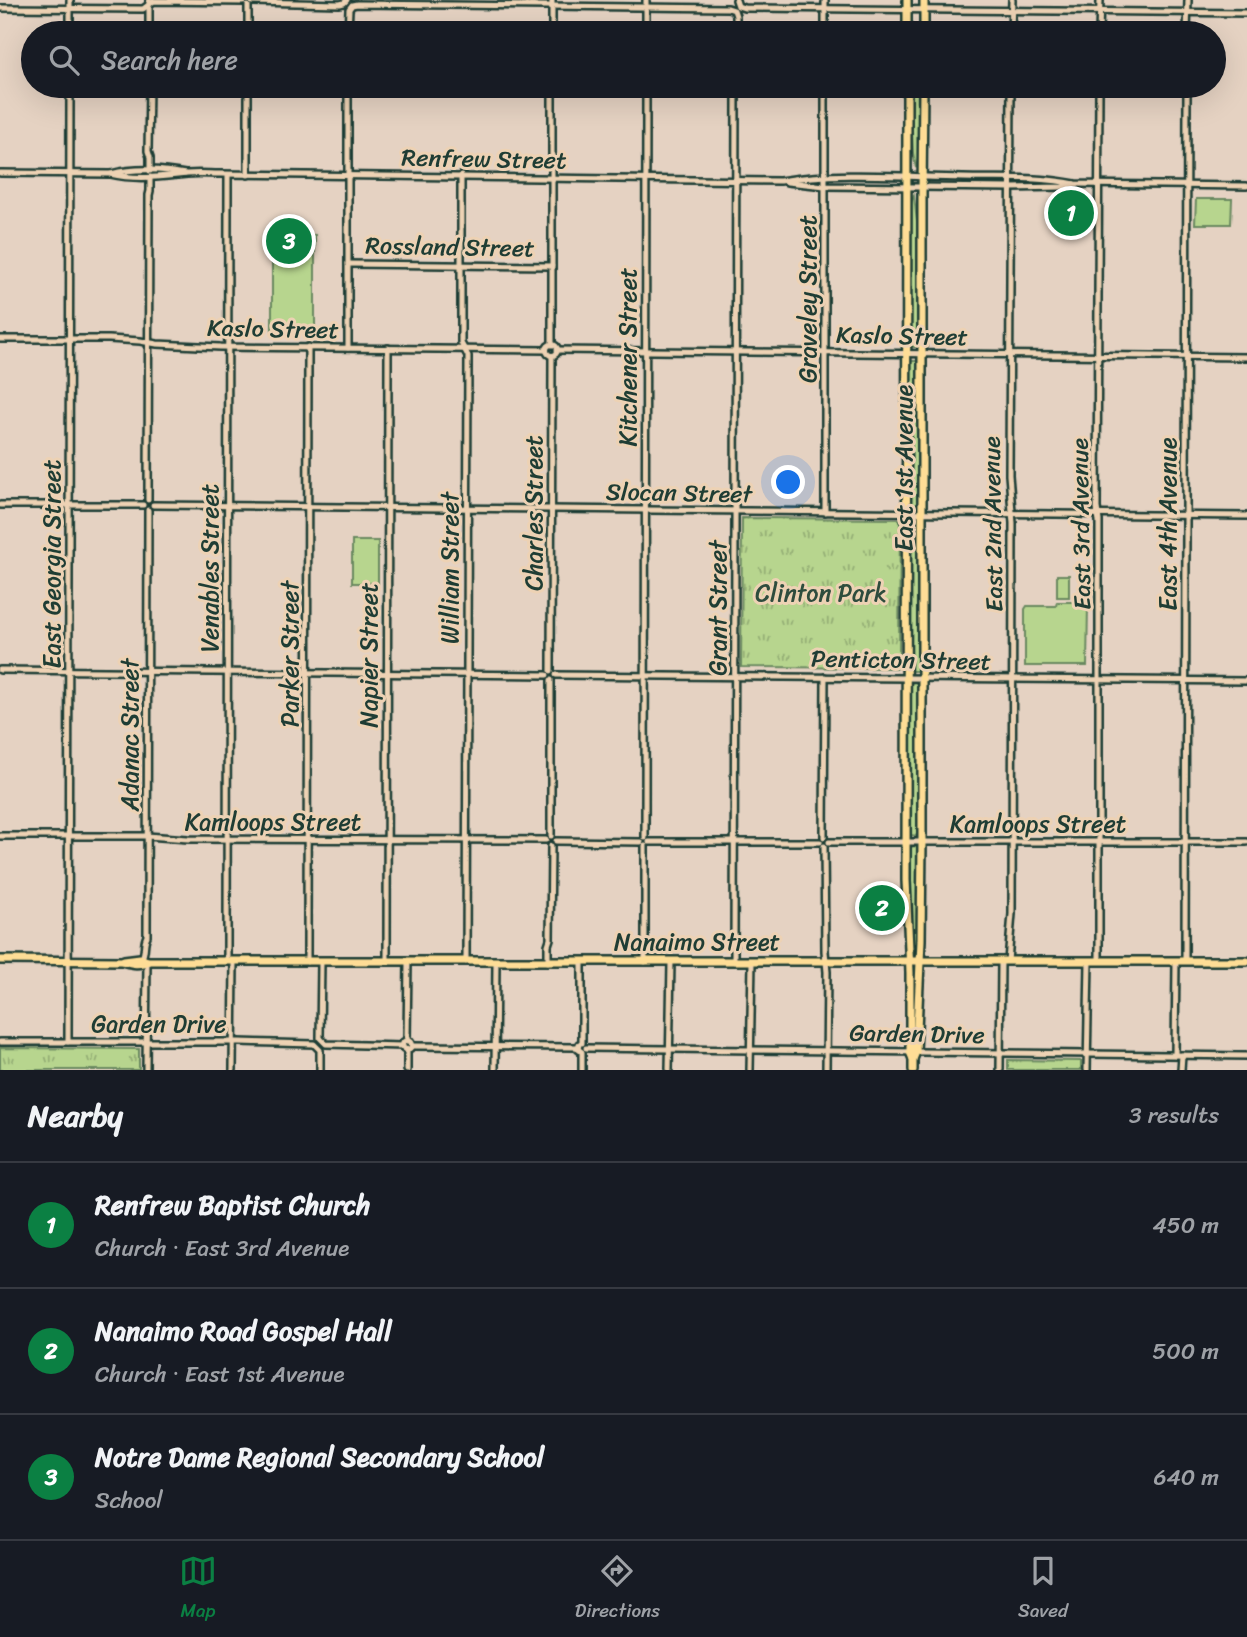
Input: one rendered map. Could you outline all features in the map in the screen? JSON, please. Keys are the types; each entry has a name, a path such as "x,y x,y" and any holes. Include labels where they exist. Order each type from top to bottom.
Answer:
{"main road":[{"path":"907,21 908,0"},
{"path":"924,0 924,21"},
{"name":"East 1st Avenue","path":"907,98 906,842 913,1070"},
{"name":"East 1st Avenue","path":"913,1054 920,961 922,842 923,98"},
{"name":"Nanaimo Street","path":"0,960 121,961 142,964 144,960 1247,961"}],"street":[{"path":"70,0 70,21"},
{"path":"825,0 825,21"},
{"path":"1012,0 1012,21"},
{"path":"1100,0 1100,21"},
{"path":"1188,0 1188,21"},
{"path":"0,8 143,9 149,2 154,1 646,4 728,8 736,5 744,8 1247,13"},
{"path":"149,2 149,21"},
{"path":"248,2 248,21"},
{"path":"348,3 348,21"},
{"path":"552,3 552,21"},
{"name":"East Georgia Street","path":"68,1042 70,98"},
{"name":"Adanac Street","path":"146,1070 144,941 147,936 150,505 149,98"},
{"path":"248,98 248,175"},
{"path":"348,98 348,348"},
{"path":"552,98 552,345"},
{"name":"Kitchener Street","path":"645,962 646,98"},
{"name":"Grant Street","path":"734,962 736,98"},
{"name":"Graveley Street","path":"825,98 825,512"},
{"name":"East 2nd Avenue","path":"1000,1070 1004,961 1012,914 1012,514 1009,475 1011,98"},
{"name":"East 3rd Avenue","path":"1099,98 1097,356 1100,961"},
{"name":"East 4th Avenue","path":"1185,961 1187,98"},
{"name":"Renfrew Street","path":"0,173 110,174 123,177 172,171 228,175 736,180 825,186 1011,188 1062,187 1076,184"},
{"name":"Venables Street","path":"228,175 227,672 233,1070"},
{"name":"William Street","path":"461,176 461,343 468,356 466,962"},
{"name":"Renfrew Street","path":"780,181 825,177 922,177 1062,181 1076,184 1247,186"},
{"name":"Rossland Street","path":"348,264 552,266"},
{"name":"Kaslo Street","path":"0,339 109,339 228,347 546,350"},
{"path":"552,345 557,350 552,356 548,355 546,350 552,345"},
{"name":"Parker Street","path":"307,962 308,347"},
{"name":"Napier Street","path":"387,961 388,348"},
{"name":"Kaslo Street","path":"557,350 1247,356"},
{"name":"Charles Street","path":"551,839 552,356"},
{"path":"0,505 143,505 144,508 150,505"},
{"name":"Slocan Street","path":"150,505 1247,516"},
{"name":"Penticton Street","path":"0,670 1247,681"},
{"path":"825,677 826,1070"},
{"name":"Kamloops Street","path":"0,836 147,836 228,840 1247,842"},
{"path":"548,962 551,846 547,844 551,839"},
{"path":"407,1070 408,961"},
{"path":"582,1070 583,961"},
{"path":"1087,1070 1089,961"},
{"path":"1176,961 1178,1055 1181,1070"},
{"path":"320,1070 321,962"},
{"path":"495,1070 496,962"},
{"path":"669,1070 671,962"},
{"path":"750,1070 752,962"},
{"name":"Garden Drive","path":"0,1042 233,1042 913,1054 1247,1056"}],"green space":[{"path":"911,98 920,98 920,150 916,168"},
{"path":"914,196 920,336 916,347 910,347 910,204"},
{"path":"1196,199 1232,199 1231,224 1195,224"},
{"path":"272,235 315,235 315,331 272,330"},
{"path":"910,361 919,361 919,506 910,506"},
{"name":"Clinton Park","path":"742,518 900,519 899,668 741,667"},
{"path":"919,520 919,671 910,671 910,521"},
{"path":"352,541 378,541 378,583 352,583"},
{"path":"1057,575 1069,575 1069,597 1057,597"},
{"path":"1057,602 1088,602 1087,666 1025,666 1025,609 1027,606 1056,606"},
{"path":"915,682 919,686 919,836 909,835 909,687"},
{"path":"914,846 919,851 917,950 914,950 909,886 909,851"},
{"path":"0,1048 139,1049 139,1070 0,1070"},
{"path":"1008,1060 1081,1061 1081,1070 1008,1070"}],"place":[{"name":"Renfrew Baptist Church","path":"1071,213"},
{"name":"Notre Dame Regional Secondary School","path":"289,241"},
{"name":"Nanaimo Road Gospel Hall","path":"882,908"}]}
